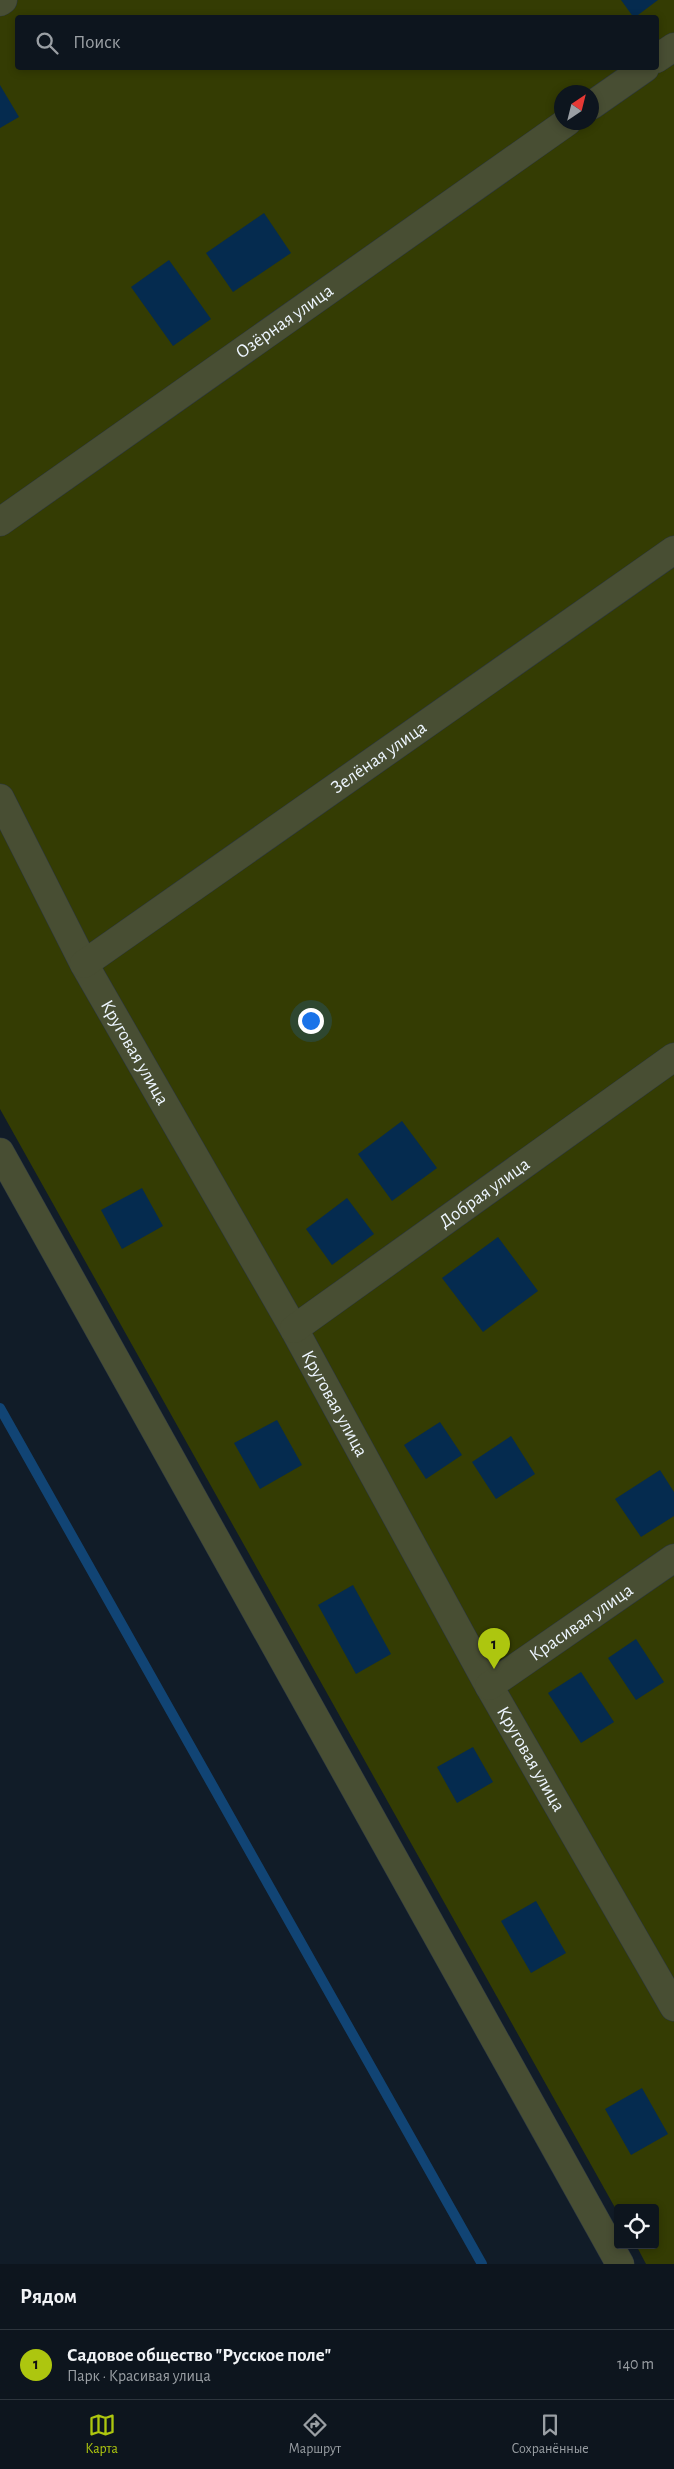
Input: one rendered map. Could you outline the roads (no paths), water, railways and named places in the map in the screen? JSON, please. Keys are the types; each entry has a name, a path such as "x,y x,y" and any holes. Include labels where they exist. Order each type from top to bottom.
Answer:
{"street":[{"path":"659,58 674,47"},
{"path":"599,100 642,70"},
{"name":"Озёрная улица","path":"0,522 556,130"},
{"name":"Зелёная улица","path":"84,964 674,550"},
{"name":"Круговая улица","path":"0,798 84,964 294,1329 489,1686 674,2007"},
{"name":"Добрая улица","path":"294,1329 674,1057"},
{"path":"0,1152 620,2264"},
{"name":"Красивая улица","path":"489,1686 674,1558"}],"waterway":[{"path":"0,1408 482,2264"}],"place":[{"name":"Садовое общество \"Русское поле\"","path":"494,1669"}]}
